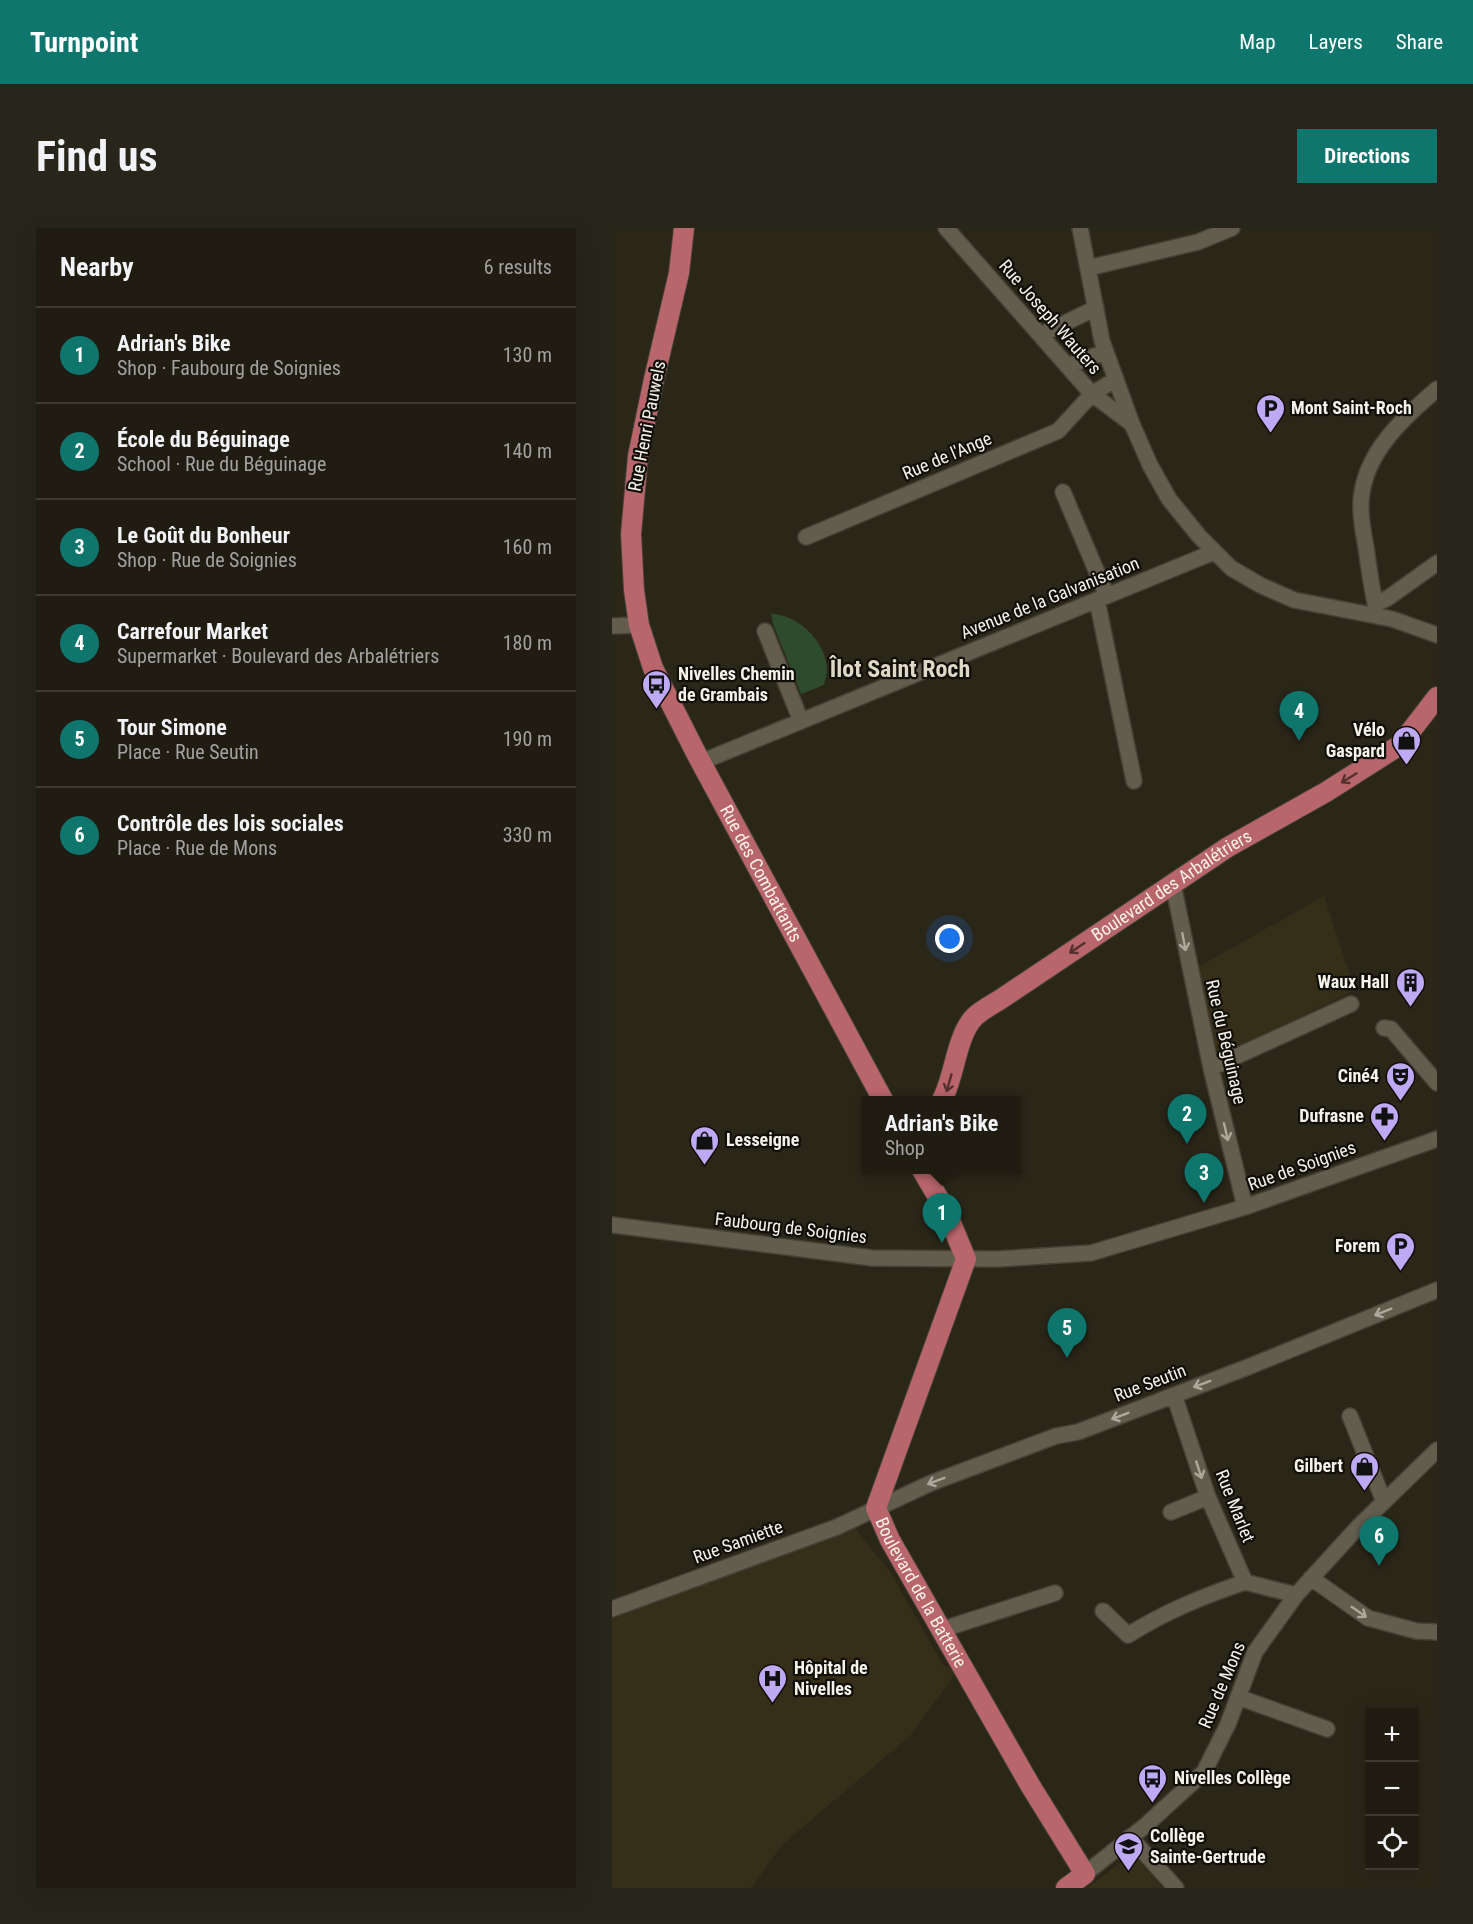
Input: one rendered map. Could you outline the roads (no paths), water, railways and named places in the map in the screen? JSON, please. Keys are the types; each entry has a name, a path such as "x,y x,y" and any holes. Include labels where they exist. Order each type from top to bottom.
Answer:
{"main road":[{"name":"Rue Henri Pauwels","path":"641,634 634,590 631,534 637,467 654,379 680,273 684,228"},
{"name":"Rue des Combattants","path":"641,634 653,668 701,762 880,1096"},
{"name":"Boulevard des Arbalétriers","path":"944,1096 954,1062 971,1021 1228,847 1326,792 1400,745 1437,697"},
{"path":"924,1174 946,1211 966,1259"},
{"name":"Boulevard de la Batterie","path":"966,1259 876,1508 890,1540 1030,1785 1085,1874"},
{"path":"1066,1888 1085,1874"}],"street":[{"name":"Rue Joseph Wauters","path":"945,228 1092,394 1135,431"},
{"path":"1080,228 1106,352 1135,431 1169,499 1214,552 1230,568 1294,600 1321,607 1377,610 1437,635"},
{"path":"1088,267 1198,242 1232,228"},
{"path":"1040,334 1096,308"},
{"path":"1068,366 1106,352"},
{"name":"Rue de l'Ange","path":"806,537 1058,431 1092,394 1116,379"},
{"path":"1377,610 1366,549 1361,500 1368,471 1380,447 1437,389"},
{"path":"1063,492 1102,598 1134,781"},
{"name":"Avenue de la Galvanisation","path":"701,762 1214,552"},
{"path":"1377,610 1388,598 1437,562"},
{"path":"612,626 641,634"},
{"path":"765,631 801,721"},
{"name":"Rue du Béguinage","path":"1173,884 1211,1068 1245,1207"},
{"path":"1211,1068 1351,1004"},
{"path":"1384,1028 1391,1029 1437,1083"},
{"name":"Rue de Soignies","path":"966,1259 1092,1253 1245,1207 1437,1138"},
{"name":"Faubourg de Soignies","path":"612,1225 872,1258 966,1259"},
{"name":"Rue Seutin","path":"876,1508 931,1483 1056,1436 1078,1432 1248,1367 1437,1290"},
{"name":"Rue Marlet","path":"1174,1395 1208,1497 1245,1582"},
{"path":"1350,1416 1384,1502"},
{"name":"Rue de Mons","path":"1085,1874 1204,1772 1228,1724 1255,1652 1296,1595 1437,1450"},
{"path":"1171,1512 1208,1497"},
{"name":"Rue Samiette","path":"612,1609 837,1527 876,1508"},
{"path":"1311,1578 1368,1618 1416,1631 1437,1632"},
{"path":"1103,1611 1128,1635 1162,1614 1201,1596 1245,1582 1296,1595"},
{"path":"944,1632 953,1626 1055,1593"},
{"path":"1238,1697 1327,1730"},
{"path":"1130,1837 1176,1888"}],"place":[{"name":"Mont Saint-Roch","path":"1270,434"},
{"name":"Nivelles Chemin de Grambais","path":"657,710"},
{"name":"Carrefour Market","path":"1299,741"},
{"name":"Vélo Gaspard","path":"1406,766"},
{"name":"Waux Hall","path":"1410,1008"},
{"name":"Ciné4","path":"1400,1102"},
{"name":"Dufrasne","path":"1385,1142"},
{"name":"École du Béguinage","path":"1187,1144"},
{"name":"Lesseigne","path":"705,1166"},
{"name":"Le Goût du Bonheur","path":"1204,1203"},
{"name":"Adrian's Bike","path":"942,1243"},
{"name":"Forem","path":"1401,1272"},
{"name":"Tour Simone","path":"1067,1358"},
{"name":"Gilbert","path":"1364,1492"},
{"name":"Contrôle des lois sociales","path":"1379,1566"},
{"name":"Hôpital de Nivelles","path":"773,1704"},
{"name":"Nivelles Collège","path":"1153,1804"},
{"name":"Collège Sainte-Gertrude","path":"1129,1872"}],"district":[{"name":"Îlot Saint Roch","path":"900,669"}]}
